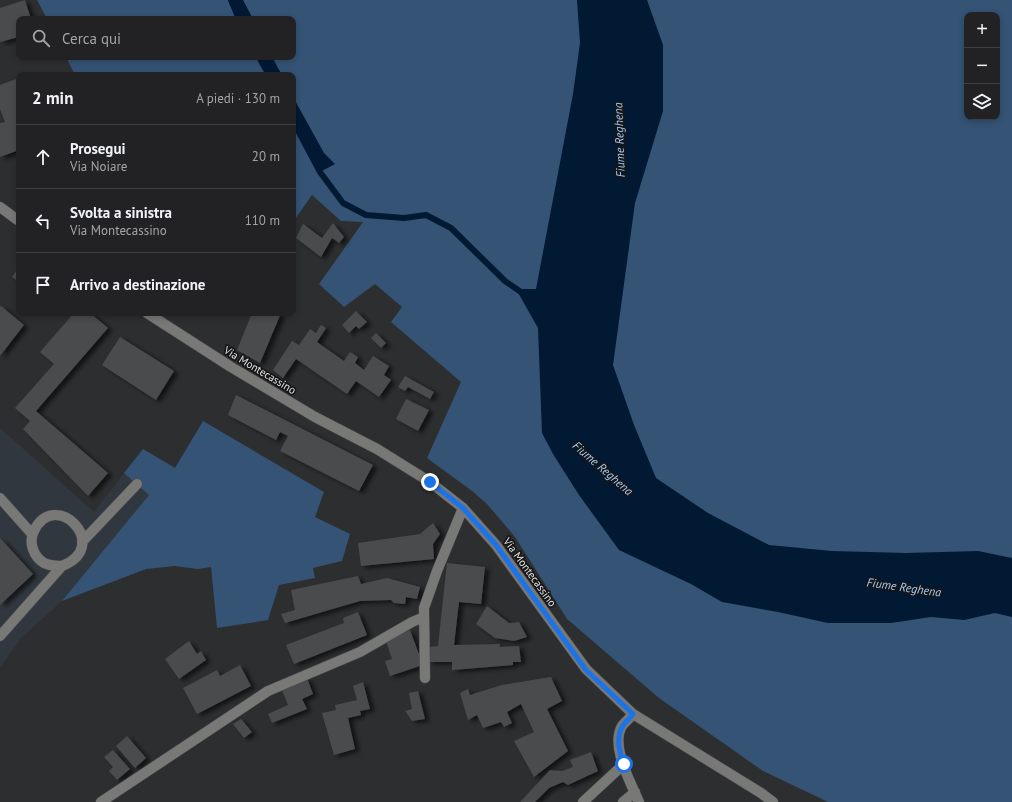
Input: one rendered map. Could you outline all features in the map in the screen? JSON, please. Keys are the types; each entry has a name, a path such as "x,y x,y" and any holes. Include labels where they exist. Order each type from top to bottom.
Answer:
{"street":[{"path":"0,207 16,219"},
{"name":"Via Montecassino","path":"152,316 231,367 296,406 377,449 430,482 463,508 496,545 586,670 633,714 761,793 773,802"},
{"path":"82,542 137,484"},
{"path":"0,498 32,534"},
{"path":"425,678 424,608 437,571 463,508"},
{"path":"57,516 69,519 78,527 82,542 81,550 77,557 70,563 62,566 53,566 45,564 33,551 32,534 36,526 42,520 57,516"},
{"path":"0,636 62,566"},
{"path":"101,802 268,691 360,652 412,622 424,617"},
{"path":"633,714 622,727 618,742 621,757 639,802"},
{"path":"583,802 624,764"},
{"path":"623,802 635,792"}],"shaded area":[{"path":"37,0 1012,0 1012,802 828,802 763,771 659,698 567,619 515,537 487,504 427,458 461,382 391,322 402,307 375,284 344,307 319,284 363,222 341,221 312,195 296,218 296,72 74,72 68,60 296,60 296,16 45,16"},
{"path":"203,421 324,492 315,517 350,534 342,561 313,568 315,578 279,585 268,620 217,628 211,567 198,569 175,566 146,569 62,601 149,495 124,473 143,449 175,468"},
{"path":"0,428 94,512 143,449 240,505 198,569 175,566 146,569 62,601 21,638 0,668"}],"water":[{"path":"231,0 243,0 251,16 238,16"},
{"name":"Fiume Reghena","path":"577,0 647,0 663,45 663,111 635,203 613,365 634,425 656,478 708,513 769,545 832,551 906,553 978,551 1012,558 1012,617 995,613 964,620 931,617 891,623 828,623 722,602 691,584 619,550 579,495 553,454 542,433 538,328 516,289 536,289 573,94 580,43"},
{"path":"261,60 274,60 280,72 267,72"},
{"path":"296,102 324,153 335,164 320,172 296,127"}],"building":[{"path":"25,0 30,16 16,16 16,38 0,42 0,8"},
{"path":"16,79 16,151 0,157 0,123 5,122 0,109 0,85"},
{"path":"333,223 344,237 339,243 332,238 321,257 296,238 303,224 322,238"},
{"path":"16,271 16,280 12,277"},
{"path":"1,306 24,325 0,356 0,307"},
{"path":"356,311 367,322 359,329 356,326 349,333 342,325"},
{"path":"71,316 94,316 108,328 36,411 108,473 88,496 23,429 30,421 15,408 54,364 40,352"},
{"path":"251,316 280,316 260,363 237,350"},
{"path":"321,325 326,328 317,342 344,361 350,352 358,357 355,363 364,370 373,356 389,366 384,375 391,380 379,397 356,381 347,394 296,359 283,378 273,370 292,341 299,345 310,329 316,333"},
{"path":"376,333 386,343 381,348 371,338"},
{"path":"120,337 174,371 156,400 102,365"},
{"path":"405,376 434,392 430,399 408,387 405,391 398,387"},
{"path":"236,395 373,465 359,491 280,451 288,436 280,432 276,440 228,415"},
{"path":"406,399 429,410 418,431 396,419"},
{"path":"433,523 440,534 433,544 434,559 361,566 358,543 420,534"},
{"path":"0,538 33,574 0,605"},
{"path":"447,563 485,567 481,604 459,602 454,645 500,644 500,647 519,646 521,662 513,662 513,665 452,670 452,662 428,662 428,647 438,646"},
{"path":"358,576 361,584 387,578 420,587 417,599 406,597 405,604 394,603 391,600 360,601 285,623 281,614 295,610 291,590"},
{"path":"487,606 509,623 519,622 527,637 514,641 495,638 476,624"},
{"path":"358,612 367,635 294,664 286,645 344,623 343,618"},
{"path":"410,630 423,665 390,676 385,661 392,659 385,638"},
{"path":"189,641 197,654 201,651 206,660 179,679 165,659"},
{"path":"240,665 251,686 197,714 183,688 217,670 220,676"},
{"path":"551,677 562,701 547,709 568,751 534,777 514,741 534,732 521,704 507,712 512,723 504,727 501,722 483,728 477,715 468,720 460,693 468,689 470,695 502,685"},
{"path":"307,678 313,694 302,699 307,709 272,723 268,714 288,705 281,688"},
{"path":"363,682 370,709 360,711 361,715 348,718 355,749 334,755 322,713 336,710 335,705 357,700 353,686"},
{"path":"418,691 425,719 412,721 405,711 412,709 409,693"},
{"path":"241,719 252,732 244,738 233,724"},
{"path":"127,736 146,758 135,768 116,746"},
{"path":"113,750 130,769 117,780 109,771 113,767 104,757"},
{"path":"591,752 598,771 568,785 563,782 549,788 535,802 520,802 550,770 562,771 573,767 570,760"}],"waterway":[{"path":"231,0 238,16"},
{"path":"261,60 267,72"},
{"path":"296,127 320,172 343,203 366,215 404,218 426,215 451,228 505,281 521,292"}],"route":[{"path":"430,482 463,508 496,545 586,670 633,714 622,727 618,742 624,764"}]}
